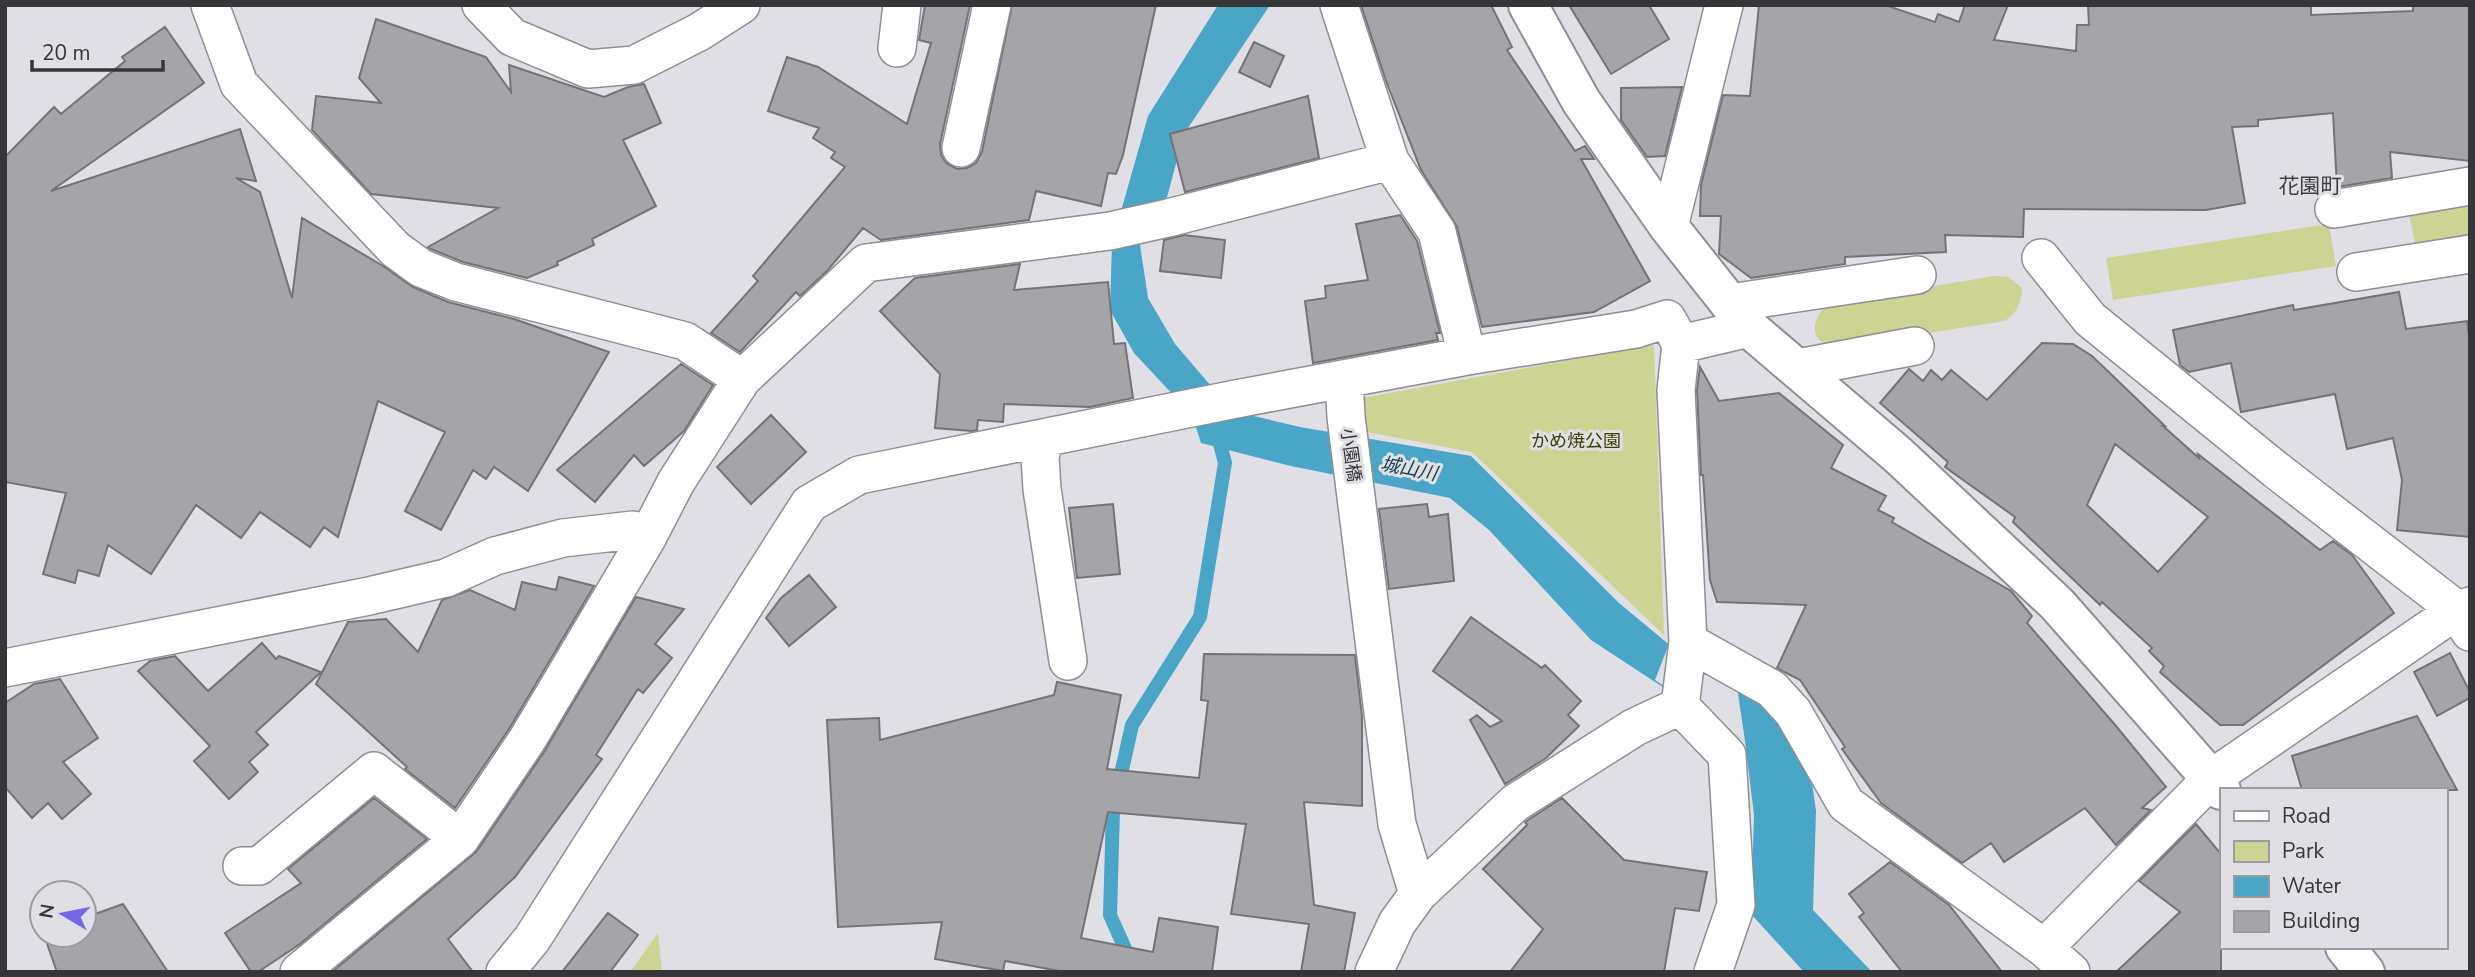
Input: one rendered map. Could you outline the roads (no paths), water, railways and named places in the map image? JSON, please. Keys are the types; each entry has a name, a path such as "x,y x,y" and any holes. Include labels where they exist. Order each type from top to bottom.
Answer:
{"street":[{"path":"211,5 239,85 395,249 421,268 456,282 685,341 742,379"},
{"path":"481,5 512,37 588,69 634,65 699,32 741,5"},
{"path":"897,48 902,5"},
{"path":"961,148 992,5"},
{"path":"1339,5 1390,160 1437,232 1467,356"},
{"path":"1528,5 1581,101 1669,227 1739,315 1898,455 2057,604 2217,784"},
{"path":"1669,227 1724,5"},
{"path":"299,972 460,839 527,740 647,538 676,482 742,379 866,263 1110,230 1168,218 1390,160"},
{"path":"2334,209 2470,186"},
{"path":"2356,272 2470,254"},
{"path":"2041,258 2090,319 2276,470 2466,616 2217,784 2044,948"},
{"path":"1682,344 1739,315 1917,275"},
{"path":"505,972 531,939 809,504 859,475 1236,399 1467,356 1636,330 1667,319 1682,344 1676,390 1687,643 1681,704 1727,755 1736,905 1713,972"},
{"path":"1798,368 1915,346"},
{"name":"小園橋","path":"1344,379 1346,417 1397,824 1418,894"},
{"path":"1044,439 1041,457 1042,489 1068,661"},
{"path":"5,668 446,579 495,556 563,538 634,530 647,538"},
{"path":"1687,643 1772,689 1793,712 1846,804 2044,948 2071,972"},
{"path":"1374,972 1397,923 1418,894 1515,803 1635,727 1681,704"},
{"path":"242,866 259,866 374,771 460,839"},
{"path":"2348,949 2365,972"}],"water":[{"name":"城山川","path":"1218,5 1270,5 1184,134 1166,201 1140,245 1148,298 1175,344 1211,386 1241,413 1300,427 1471,456 1619,603 1672,647 1785,716 1809,762 1816,811 1813,910 1872,972 1804,972 1751,914 1754,815 1745,741 1591,640 1489,530 1450,498 1291,466 1201,443 1195,424 1177,399 1134,353 1110,310 1112,243 1148,116"}],"waterway":[{"path":"1132,964 1110,915 1113,810 1132,725 1200,617 1225,463 1217,432"}],"district":[{"name":"花園町","path":"2310,186"}],"park label":[{"name":"かめ焼公園","path":"1576,441"}]}
